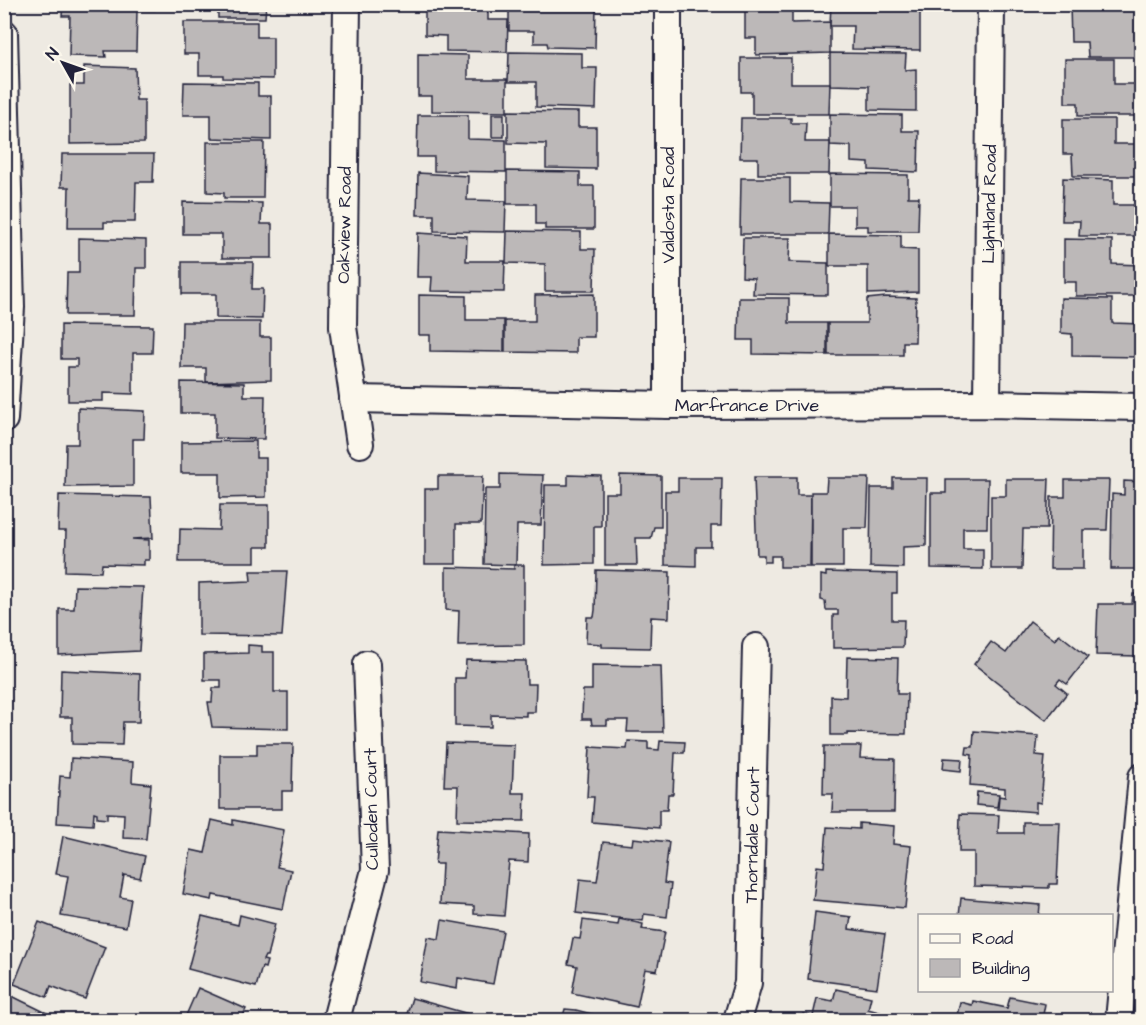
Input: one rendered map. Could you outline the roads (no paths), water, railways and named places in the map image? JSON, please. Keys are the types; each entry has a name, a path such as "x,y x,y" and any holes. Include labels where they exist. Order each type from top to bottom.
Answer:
{"street":[{"name":"Oakview Road","path":"347,4 343,327 360,444"},
{"name":"Valdosta Road","path":"668,4 668,405"},
{"name":"Lightland Road","path":"987,404 991,4"},
{"path":"4,33 8,307 4,419"},
{"name":"Marfrance Drive","path":"353,399 668,405 987,404 1142,407"},
{"name":"Thorndale Court","path":"737,1020 748,983 756,647"},
{"name":"Culloden Court","path":"336,1020 375,870 367,664"},
{"path":"1119,1020 1142,777"}]}
